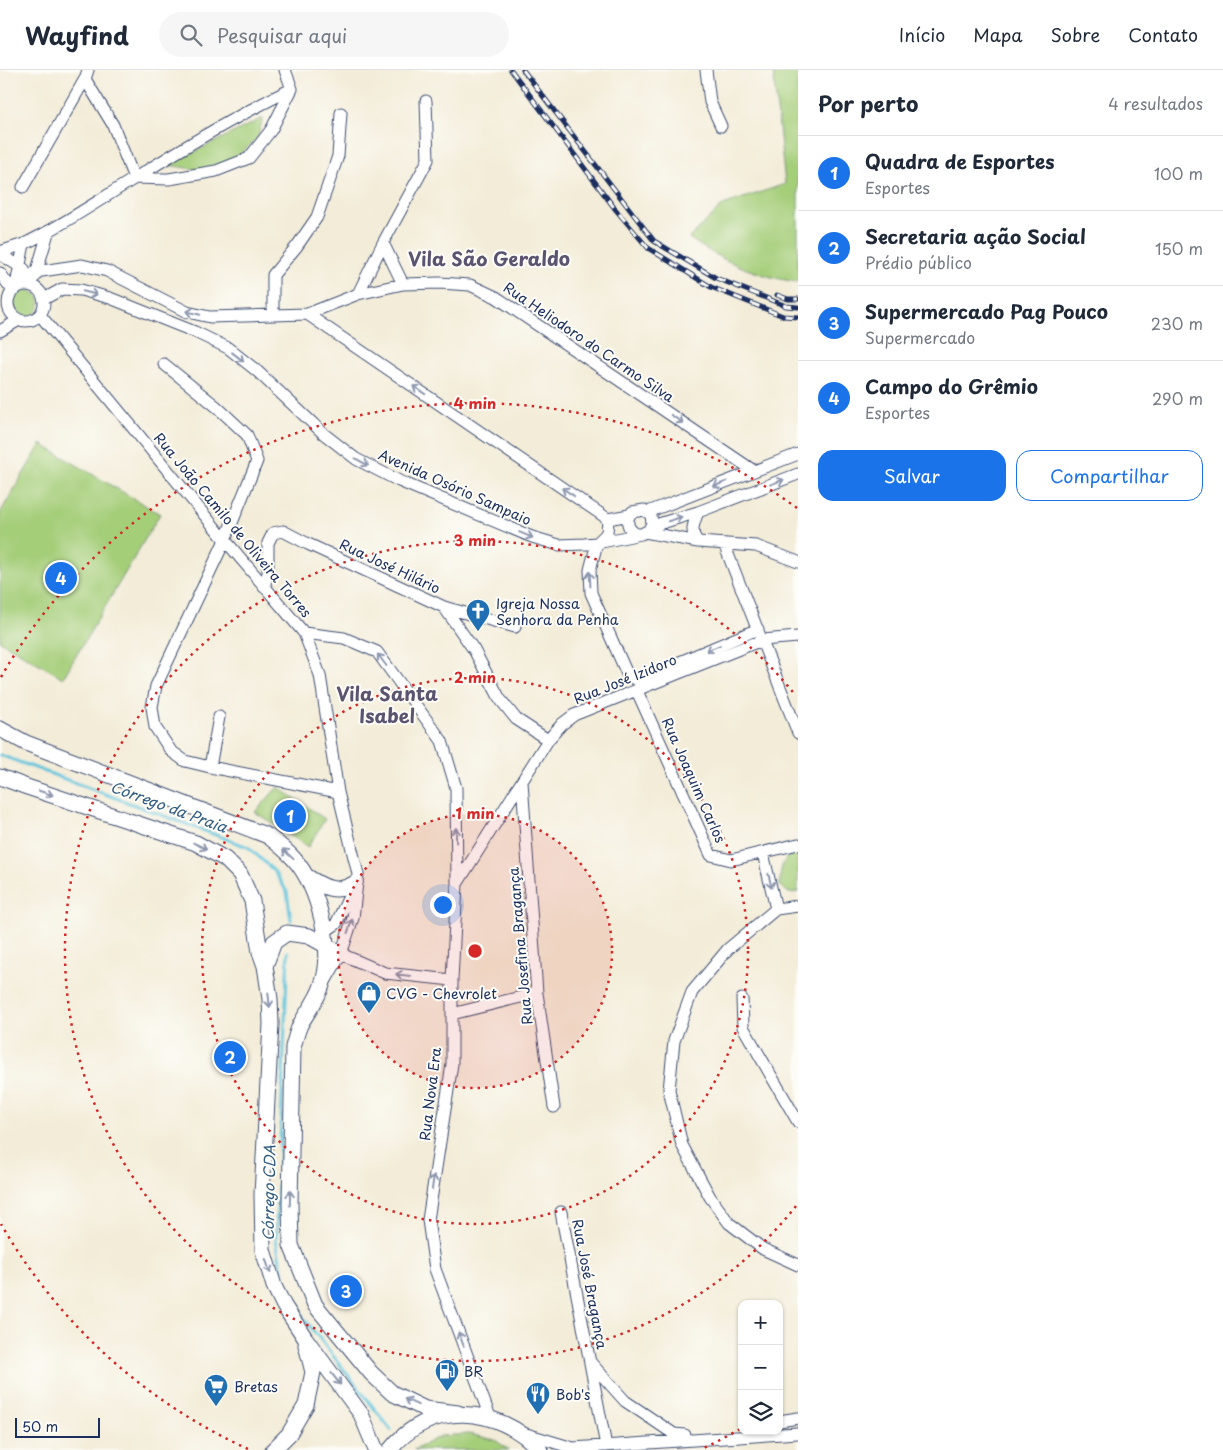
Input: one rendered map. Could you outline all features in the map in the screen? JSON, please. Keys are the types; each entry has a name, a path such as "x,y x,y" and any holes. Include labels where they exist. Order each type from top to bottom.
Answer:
{"main road":[{"path":"0,729 26,743 268,836 294,859 306,876 320,910 320,938 327,964 322,986 299,1027 293,1047 291,1245 315,1306 371,1373 392,1393 426,1409 490,1417 523,1433 540,1450"},
{"path":"0,776 27,787 196,843 225,859 240,874 252,900 270,999 271,1024 262,1195 263,1250 279,1295 305,1338 361,1414 376,1450"},
{"path":"306,876 330,890 344,888 356,878"},
{"path":"265,966 274,942 287,933 320,938 341,954"},
{"path":"273,1450 289,1434 306,1405 313,1372 305,1338"},
{"path":"390,1450 399,1438 426,1421 458,1414"}],"street":[{"path":"134,178 169,180 216,170 249,158 270,130 292,89 285,70"},
{"path":"706,70 710,102 721,126"},
{"path":"86,75 113,124 134,178"},
{"path":"23,187 86,75"},
{"path":"0,253 48,233 134,178 261,104 292,89"},
{"path":"358,294 428,160 426,101"},
{"path":"261,104 269,112 271,119 270,130"},
{"path":"273,315 273,275 297,246 317,217 338,156 341,113"},
{"path":"34,286 35,272 48,233"},
{"path":"383,243 403,284"},
{"path":"19,320 11,312 11,295 24,244"},
{"path":"0,253 19,267 35,272"},
{"name":"Rua Heliodoro do Carmo Silva","path":"35,272 82,265 107,270 187,312 210,317 307,314 358,294 403,284 440,282 470,285 496,297 754,471"},
{"path":"11,295 35,272"},
{"path":"0,273 11,295"},
{"path":"0,331 19,320 30,321 40,315 43,310 44,299 34,286 22,286 11,295"},
{"name":"Avenida Osório Sampaio","path":"44,299 62,289 81,290 110,298 195,332 228,348 257,371 324,434 356,459 399,481 532,537 559,545 597,543 646,530 798,474"},
{"path":"307,314 608,519 629,515 636,510 648,512 652,519 646,530"},
{"name":"Rua João Camilo de Oliveira Torres","path":"40,315 224,540 304,633 320,675 338,792 356,878 353,918 341,954 322,986"},
{"path":"164,364 217,407 247,435 257,461 224,540 156,686 152,707 155,727 171,751 185,760 210,767 338,792"},
{"path":"648,512 798,454"},
{"path":"698,512 692,525 693,536 698,542"},
{"path":"629,515 628,526 634,532 646,530 698,542 756,546 798,562"},
{"path":"608,519 606,533 597,543 590,570 591,593 628,676 637,680 760,634"},
{"name":"Rua José Hilário","path":"264,587 268,573 268,543 273,533 283,531 444,607 474,650 500,699 516,719 548,740"},
{"path":"724,544 798,733"},
{"path":"444,607 515,627"},
{"name":"Rua Nova Era","path":"304,633 344,638 377,652 442,741 456,788 457,884 452,980 452,1064 428,1220 435,1269 490,1417"},
{"name":"Rua José Izidoro","path":"457,884 548,740 562,724 574,715 637,690 760,634 798,637"},
{"name":"Rua Joaquim Carlos","path":"637,690 711,855 731,860 798,844"},
{"path":"210,767 219,718"},
{"name":"Rua Josefina Bragança","path":"522,782 537,993 554,1107"},
{"path":"763,853 776,909"},
{"path":"320,938 336,924 346,905 356,878"},
{"path":"798,906 776,909 728,949 692,992 674,1040 669,1090 682,1146 714,1204 729,1224 762,1249 798,1265"},
{"path":"341,954 385,972 452,980"},
{"path":"452,1014 537,993"},
{"path":"742,999 743,1027 798,1122"},
{"name":"Rua José Bragança","path":"560,1212 606,1446"},
{"name":"Rua José Bragança","path":"590,1361 625,1401 674,1434 706,1438 738,1430"},
{"path":"783,1420 798,1418"},
{"path":"523,1433 572,1449 706,1438 798,1433"}],"green space":[{"path":"773,70 798,70 798,282 783,280 741,267 714,254 689,238 723,205 785,184"},
{"path":"263,118 258,137 243,152 223,164 200,170 168,165"},
{"path":"27,290 36,294 40,303 36,312 27,316 18,312 14,303 18,294"},
{"path":"41,444 160,514 63,678 0,641 0,513"},
{"path":"278,787 325,819 308,847 255,812"},
{"path":"798,851 798,892 789,893 780,886 781,869 785,860"},
{"path":"469,1434 495,1440 509,1450 414,1450 441,1436"}],"waterway":[{"name":"Córrego da Praia","path":"0,755 248,847 274,871 287,892 291,920"},
{"name":"Córrego CDA","path":"288,952 276,1239 283,1277 302,1316 391,1430"}],"railway":[{"path":"511,70 616,210 648,248 711,287 783,316 798,317"},
{"path":"523,70 654,241 716,278 786,306 798,307"},
{"path":"777,295 788,299 798,299"}],"place":[{"name":"Campo do Grêmio","path":"61,578"},
{"name":"Igreja Nossa Senhora da Penha","path":"478,632"},
{"name":"Quadra de Esportes","path":"290,816"},
{"name":"CVG - Chevrolet","path":"369,1014"},
{"name":"Secretaria ação Social","path":"230,1057"},
{"name":"Supermercado Pag Pouco","path":"346,1291"},
{"name":"BR","path":"447,1392"},
{"name":"Bretas","path":"216,1407"},
{"name":"Bob's","path":"538,1415"}],"district":[{"name":"Vila São Geraldo","path":"489,258"},
{"name":"Vila Santa Isabel","path":"387,704"}]}
